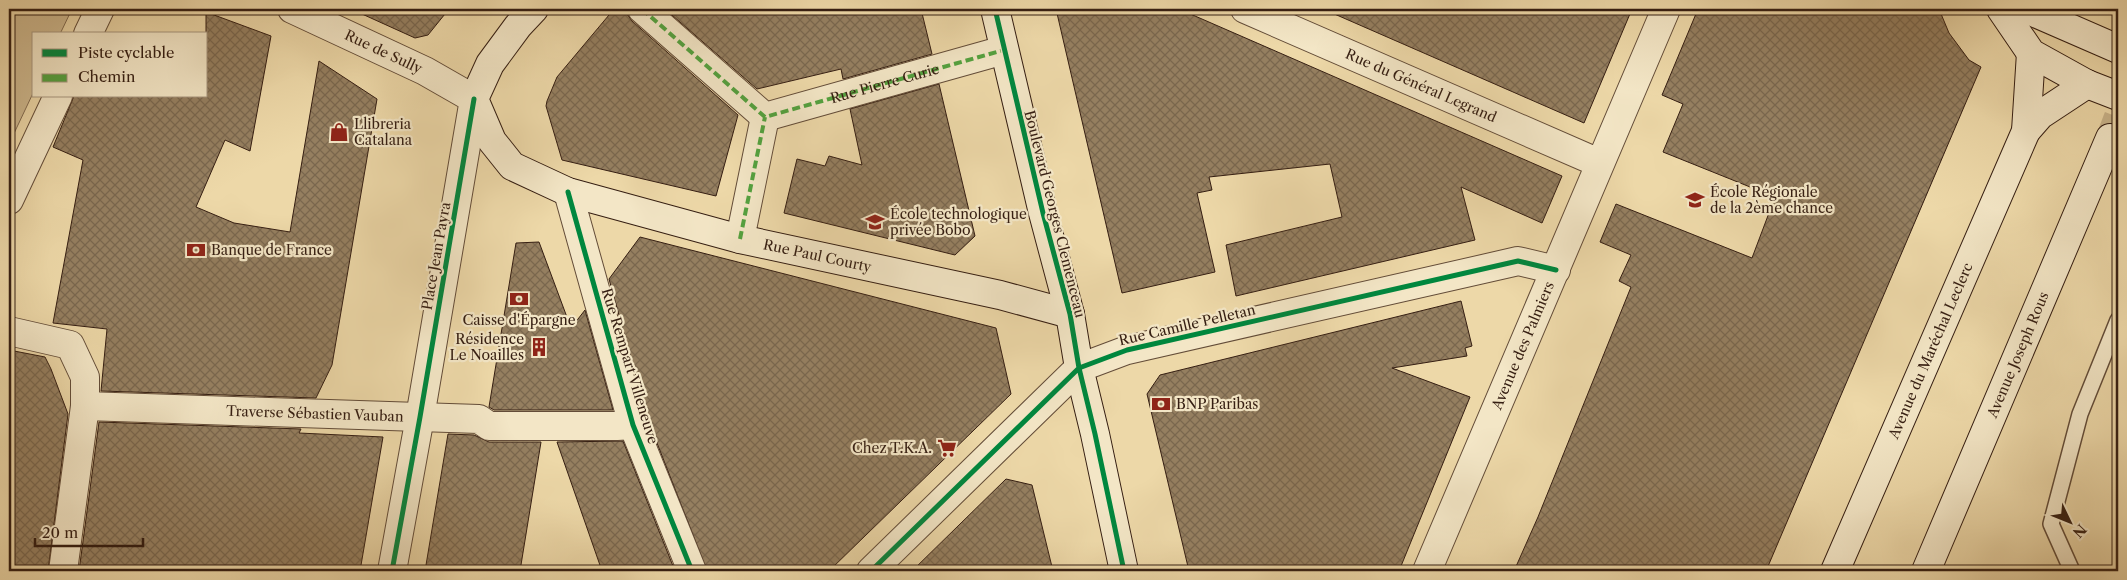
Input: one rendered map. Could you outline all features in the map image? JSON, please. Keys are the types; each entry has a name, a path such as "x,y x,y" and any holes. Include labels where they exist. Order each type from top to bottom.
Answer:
{"street":[{"path":"89,32 100,9"},
{"name":"Rue de Sully","path":"291,9 425,71 474,99"},
{"name":"Place Jean Payra","path":"392,571 474,99 490,64 518,26 534,9"},
{"path":"642,9 765,117 740,239"},
{"name":"Boulevard Georges Clemenceau","path":"994,9 1070,314 1079,368 1124,571"},
{"name":"Rue du Général Legrand","path":"1245,9 1599,163"},
{"name":"Avenue des Palmiers","path":"1427,571 1666,9"},
{"path":"2001,9 2031,53 2087,84 2118,96"},
{"path":"2026,9 2118,48"},
{"name":"Rue Pierre Curie","path":"765,117 1004,50"},
{"name":"Avenue du Maréchal Leclerc","path":"2026,131 2031,53"},
{"name":"Avenue du Maréchal Leclerc","path":"1835,571 2026,131 2040,115 2087,84"},
{"path":"9,200 57,98"},
{"path":"474,99 492,140 512,166 568,192"},
{"name":"Avenue Joseph Rous","path":"1926,571 2110,138"},
{"name":"Rue Paul Courty","path":"568,192 740,239 1000,295 1070,314"},
{"name":"Rue Rempart Villeneuve","path":"568,192 633,425 692,571"},
{"name":"Rue Camille Pelletan","path":"871,571 1079,368 1127,350 1518,261 1556,270"},
{"path":"9,332 70,345 85,377 86,406 63,571"},
{"name":"Traverse Sébastien Vauban","path":"86,406 479,419 490,426 633,425"}],"lane":[{"path":"2072,571 2051,524 2080,414 2118,320"}],"shaded area":[{"path":"9,9 72,9 61,32 32,32 32,95 9,144"}],"building":[{"path":"351,9 449,9 428,35 415,38"},
{"path":"614,9 627,9 627,14 632,21 738,115 716,196 562,160 546,106 547,101 557,77"},
{"path":"665,9 921,9 932,54 843,79 841,69 757,89"},
{"path":"1056,9 1179,9 1562,176 1542,223 1461,187 1475,240 1236,296 1226,245 1342,217 1330,164 1209,177 1212,190 1197,193 1215,272 1122,293"},
{"path":"1323,9 1632,9 1584,123"},
{"path":"1698,9 1939,9 1949,33 1969,60 1981,67 1766,571 1514,571 1538,517 1631,287 1619,281 1631,255 1600,242 1616,204 1752,258 1775,197 1663,152 1683,104 1662,95"},
{"path":"206,12 271,36 250,151 225,140 196,207 234,223 290,232 319,61 377,99 332,365 316,398 101,391 107,329 53,323 83,160 53,147 73,98 208,98 208,32 206,32"},
{"path":"939,84 975,236 955,255 784,213 797,159 825,166 829,156 862,165 850,109"},
{"path":"640,237 996,328 1011,394 829,571 707,571 648,420 609,279"},
{"name":"Résidence Le Noailles","path":"539,242 571,328 585,310 613,410 494,410 489,407 516,243"},
{"path":"1461,301 1472,346 1465,348 1467,356 1392,368 1470,397 1399,571 1189,571 1147,394 1160,375"},
{"path":"9,350 45,357 68,414 48,571 9,571"},
{"path":"99,422 301,429 299,433 383,437 360,571 79,571"},
{"path":"448,434 474,435 489,442 541,442 520,571 425,571"},
{"path":"623,441 675,571 602,571 557,442"},
{"path":"1006,479 1032,485 1053,571 912,571"}],"tunnel":[{"path":"2110,138 2118,117"}],"marked path":[{"path":"642,9 765,117 1004,50"},
{"path":"740,239 765,117"}],"cycle path":[{"path":"995,9 1043,213 1070,314 1079,368 1124,571"},
{"path":"392,571 474,99"},
{"path":"568,192 633,425 692,571"},
{"path":"871,571 1079,368 1127,350 1518,261 1556,270"}],"place":[{"name":"Llibreria Catalana","path":"339,132"},
{"name":"École Régionale de la 2ème chance","path":"1695,200"},
{"name":"École technologique privée Bobo","path":"875,222"},
{"name":"Banque de France","path":"196,250"},
{"name":"Caisse d'Épargne","path":"519,299"},
{"name":"Résidence Le Noailles","path":"539,347"},
{"name":"BNP Paribas","path":"1161,404"},
{"name":"Chez T.K.A.","path":"947,448"}]}
